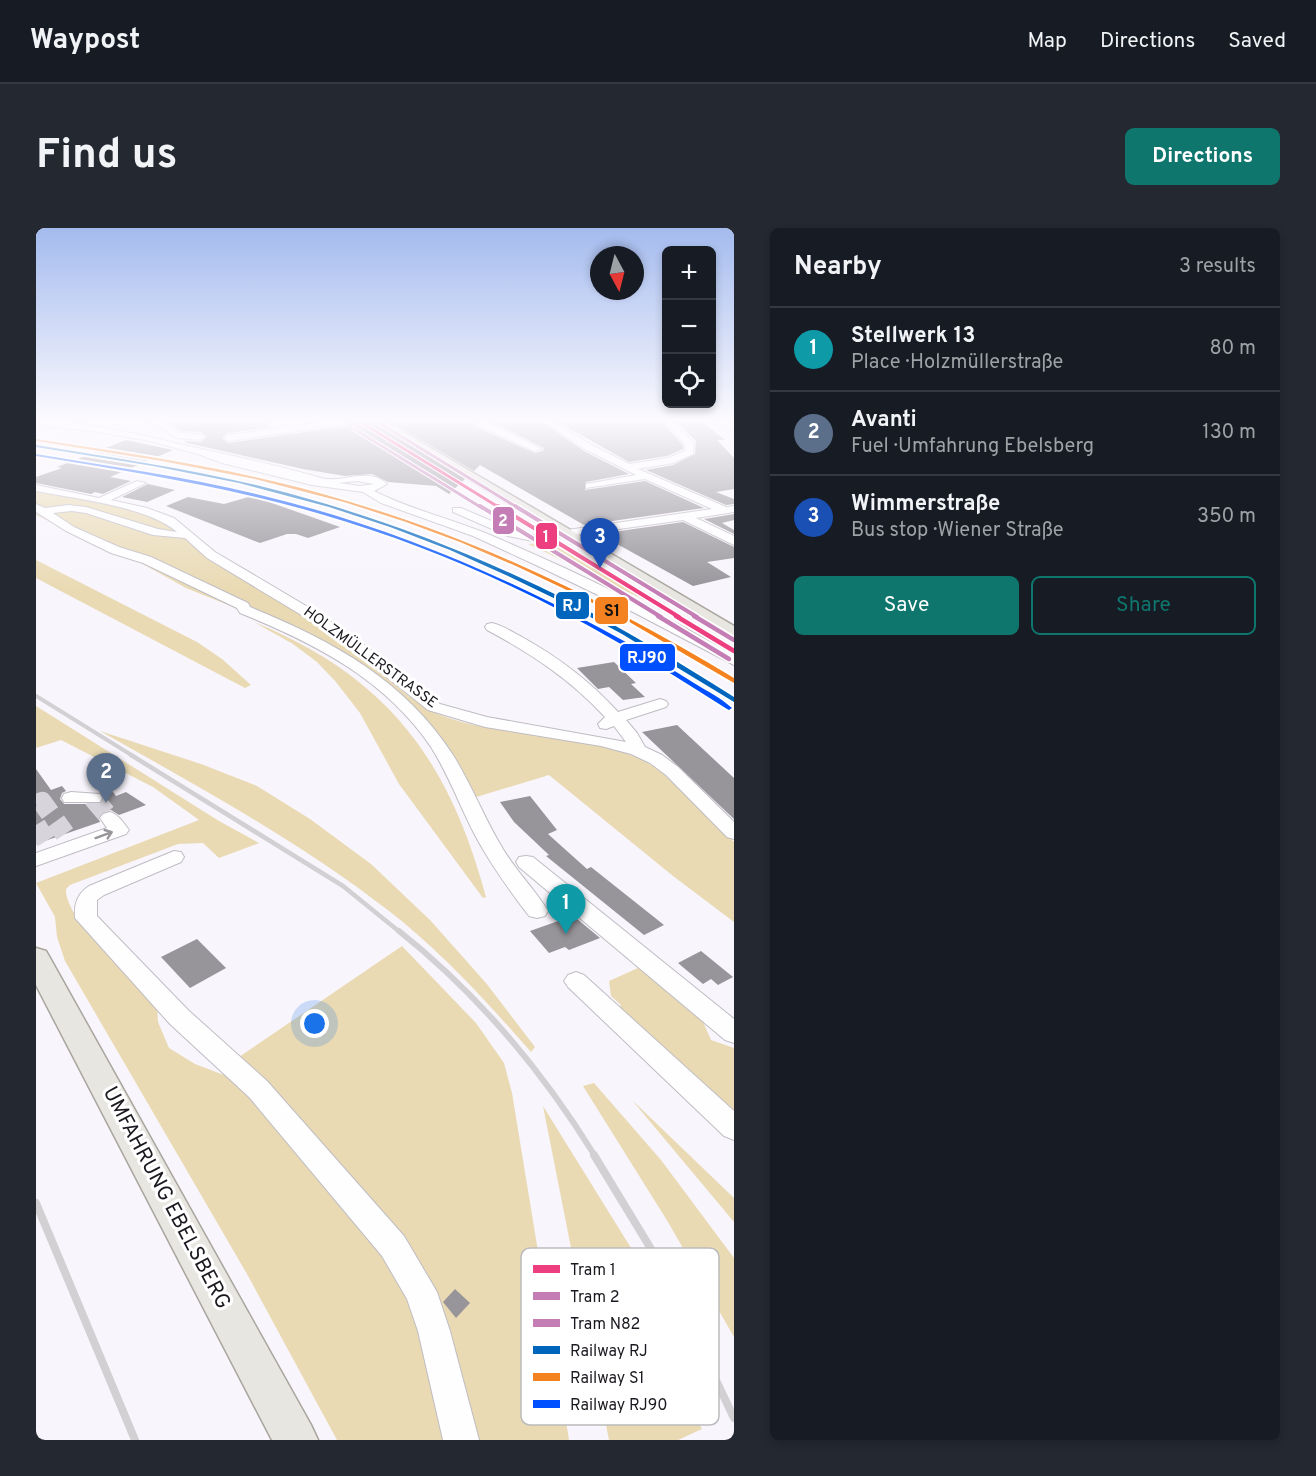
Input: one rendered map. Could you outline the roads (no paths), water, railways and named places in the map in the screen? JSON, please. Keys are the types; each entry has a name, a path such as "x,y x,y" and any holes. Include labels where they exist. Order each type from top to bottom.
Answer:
{"main road":[{"path":"473,478 734,633"},
{"name":"UMFAHRUNG EBELSBERG","path":"36,957 296,1440"}],"street":[{"path":"293,478 312,482 366,479 382,484 364,488 339,486 326,482"},
{"path":"591,486 639,478"},
{"path":"652,478 729,509"},
{"path":"101,501 141,483"},
{"name":"HOLZMÜLLERSTRASSE","path":"36,488 143,510 170,520 211,555 341,636 434,707 485,722 601,741 637,750 656,759 672,771 734,833"},
{"path":"364,488 385,500 449,522 605,591 734,661"},
{"path":"40,509 83,510 153,532 187,535"},
{"path":"40,509 70,529 115,550 147,560 243,606 245,610 309,637 356,664 386,687 419,719 440,748 485,837 510,876 537,911"},
{"path":"458,510 482,522 525,537 568,534 729,509"},
{"path":"684,516 734,541"},
{"path":"508,548 521,543 525,537"},
{"path":"492,627 526,644 571,673 635,739 637,750"},
{"path":"601,741 604,725 615,718 660,704"},
{"path":"71,798 93,798"},
{"path":"46,851 70,840 119,830 110,818"},
{"path":"174,857 103,887 90,895 85,904 86,918 178,1017 258,1089 393,1246 421,1292 434,1331 461,1440"},
{"path":"526,862 734,1033"},
{"path":"576,981 734,1128"}],"tunnel":[{"path":"93,798 110,818"},
{"path":"36,804 42,802 65,834"},
{"path":"36,825 46,841"}],"railway":[{"path":"36,696 133,756"},
{"path":"131,755 343,886 401,933"},
{"path":"399,931 455,980 507,1035 553,1094 595,1156"},
{"path":"594,1155 650,1248"},
{"path":"36,1203 135,1440"},
{"path":"719,1387 734,1418"}],"tram line":[{"name":"2","path":"433,478 729,659"},
{"name":"1","path":"451,478 734,651"},
{"name":"N82","path":"468,478 734,640"}],"rail line":[{"name":"RJ90","path":"168,478 264,497 326,514 447,557 563,610 675,673 729,708"},
{"name":"RJ","path":"218,478 330,506 451,549 568,603 680,665 734,700"},
{"name":"S1","path":"253,478 346,501 462,541 518,565 628,619 734,681"}],"place":[{"name":"Wimmerstraße","path":"600,568"},
{"name":"Avanti","path":"106,803"},
{"name":"Stellwerk 13","path":"566,934"}]}
